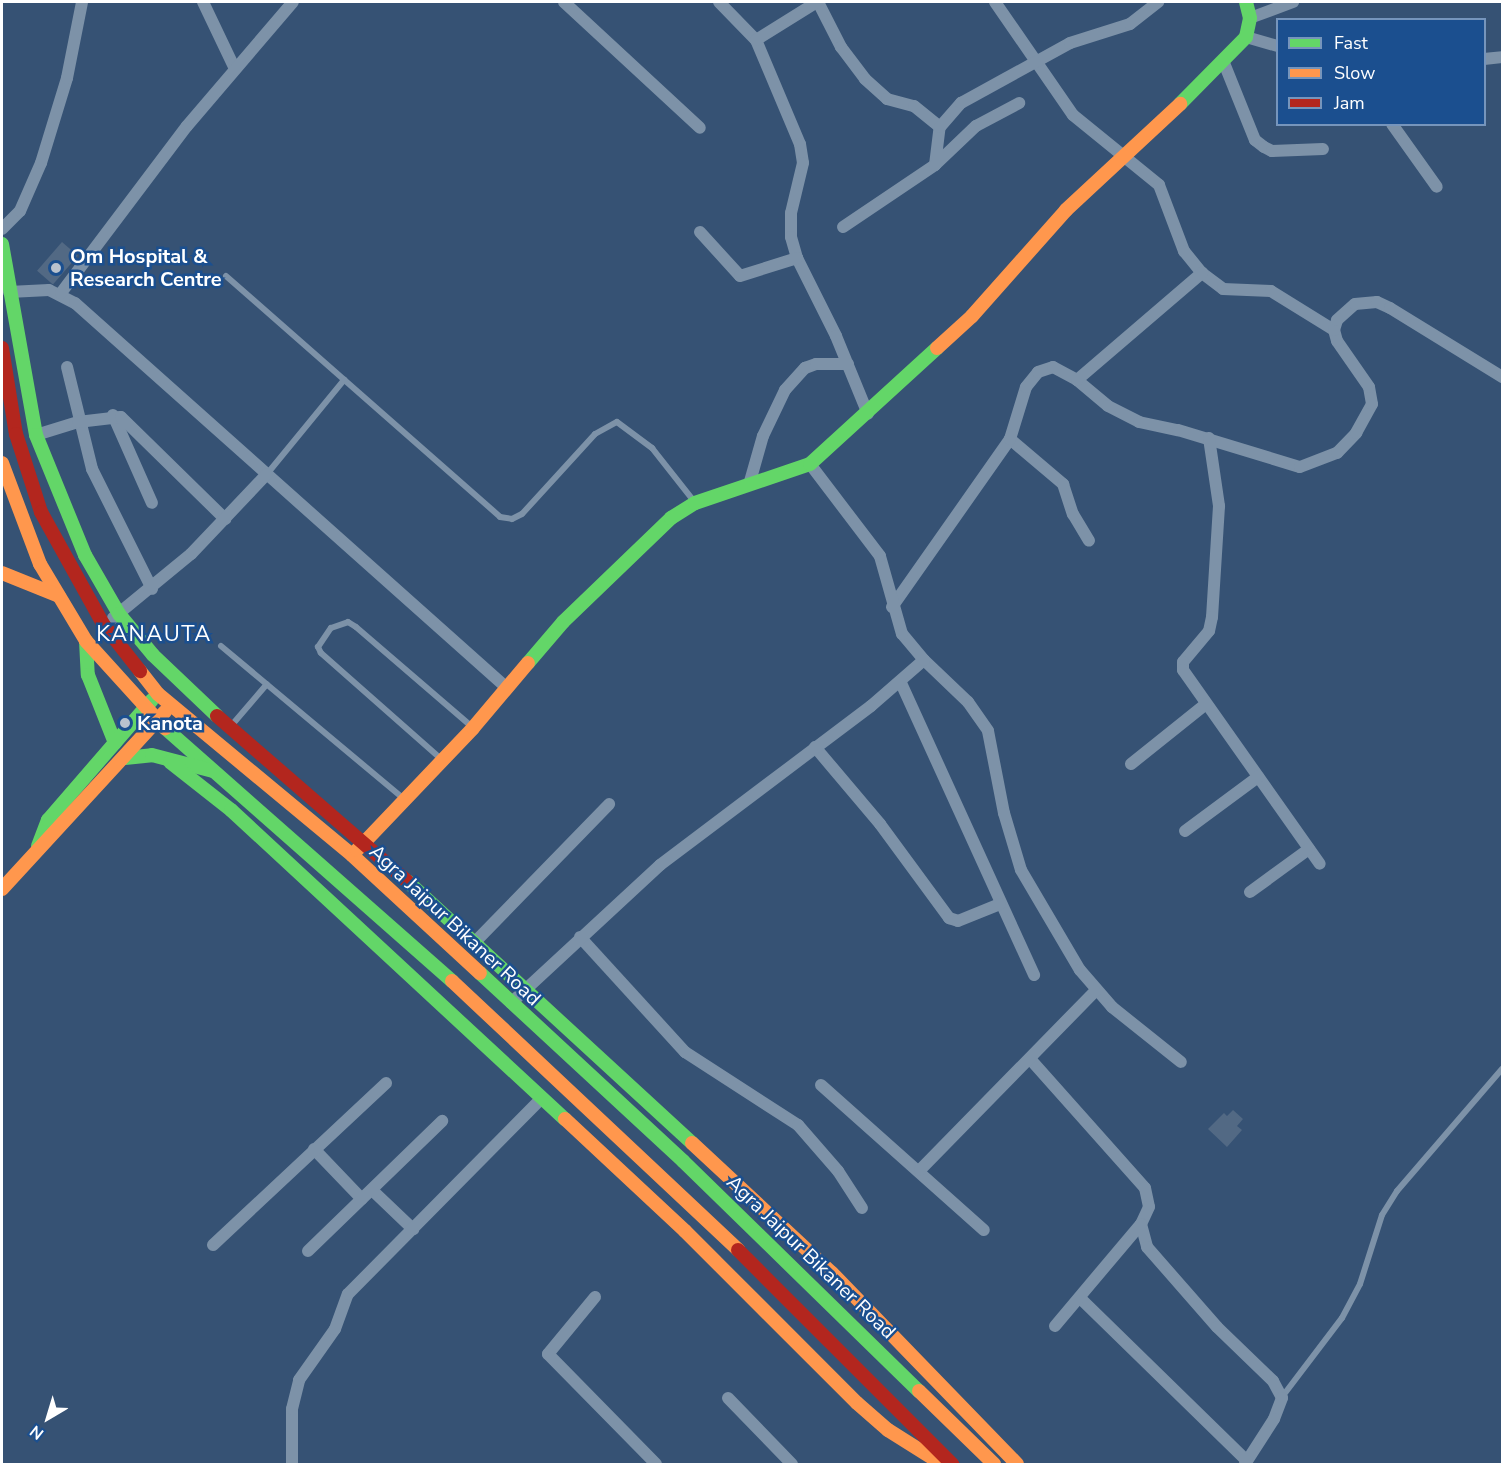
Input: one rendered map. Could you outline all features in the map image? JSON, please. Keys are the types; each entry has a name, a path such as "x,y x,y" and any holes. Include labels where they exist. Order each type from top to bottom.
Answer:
{"main road":[{"path":"352,855 443,761 507,687 610,576 671,518 695,503 810,464 868,414 972,316 1066,210 1224,63 1246,37 1250,18 1246,2"},
{"path":"2,244 36,435 85,555 119,614 184,689 476,941 832,1273 1017,1464"},
{"name":"Agra Jaipur Bikaner Road","path":"2,348 16,434 41,512 103,624 158,694 352,855 700,1177 994,1464"},
{"path":"2,463 40,564 86,641 144,709 495,1020 735,1245 952,1464"},
{"path":"2,573 59,596"},
{"path":"86,641 88,675 115,743"},
{"path":"38,846 48,820 173,677"},
{"path":"2,890 38,846 68,820 184,689"},
{"path":"125,758 152,755 217,772"},
{"path":"167,759 231,810 685,1231 857,1403 888,1430 942,1464"}],"street":[{"path":"2,229 20,211 38,171 67,78 82,2"},
{"path":"203,2 235,69"},
{"path":"61,293 235,69 293,2"},
{"path":"564,2 700,128"},
{"path":"719,2 756,40 800,144 803,163 790,213 797,258 848,364 868,414"},
{"path":"756,40 818,2 841,47 865,80 887,99 914,106 940,127"},
{"path":"995,2 1073,115 1159,185 1185,251 1202,273 1223,289 1271,291 1334,330"},
{"path":"935,165 940,127 973,94 1070,44 1130,24 1158,2"},
{"path":"1250,18 1293,2"},
{"path":"1246,37 1276,45"},
{"path":"1486,59 1503,57"},
{"path":"1224,63 1255,140 1272,151 1323,148"},
{"path":"843,226 935,165 976,126 1019,103"},
{"path":"1393,126 1437,187"},
{"path":"700,232 740,276 797,258"},
{"path":"1077,380 1202,273"},
{"path":"9,292 49,290 61,293 507,687"},
{"path":"892,607 1010,439 1026,387 1038,372 1053,366 1077,380 1108,406 1139,422 1209,438 1300,467 1337,453 1356,434 1372,404 1369,387 1337,341 1334,330 1337,320 1355,304 1377,302 1503,377"},
{"path":"749,485 763,436 785,390 804,368 816,364 848,364"},
{"path":"67,367 78,422 100,491 152,589"},
{"path":"36,435 78,422 114,416 127,420 225,519"},
{"path":"114,416 152,503"},
{"path":"1209,438 1219,506 1212,617 1209,631 1183,662 1183,670 1320,864"},
{"path":"1010,439 1063,484 1072,514 1089,541"},
{"path":"810,464 880,556 892,607 902,634 924,660 968,702 988,731 1004,813 1021,870 1095,991 1181,1062"},
{"path":"103,624 152,589 225,519 267,474"},
{"path":"511,1003 660,865 901,682 924,660"},
{"path":"901,682 1034,975"},
{"path":"1131,764 1206,704"},
{"path":"815,747 880,824 948,918 958,921 1000,904"},
{"path":"1185,831 1258,777"},
{"path":"476,941 609,804"},
{"path":"1250,892 1309,849"},
{"path":"580,937 685,1052 798,1125 838,1171 862,1208"},
{"path":"920,1170 1031,1060 1095,991"},
{"path":"1031,1060 1145,1188 1149,1207 1141,1224 1055,1326"},
{"path":"213,1245 386,1083"},
{"path":"821,1085 920,1170 984,1230"},
{"path":"292,1464 292,1409 299,1380 335,1329 348,1294 542,1098"},
{"path":"308,1251 442,1121"},
{"path":"314,1149 362,1199"},
{"path":"372,1190 412,1229"},
{"path":"1080,1298 1246,1463 1274,1419 1282,1398 1273,1381 1163,1267 1142,1237 1141,1224"},
{"path":"595,1297 548,1354 656,1464"},
{"path":"728,1398 792,1464"}],"lane":[{"path":"226,276 501,517 512,519 522,514 595,434 617,422 652,448 695,503"},
{"path":"267,474 344,380"},
{"path":"443,761 321,653 318,647 332,628 339,623 356,627 473,728"},
{"path":"221,646 404,799"},
{"path":"229,728 267,684"},
{"path":"1282,1398 1342,1317 1360,1284 1382,1215 1397,1191 1503,1069"}],"building":[{"path":"62,242 78,256 53,284 37,271"},
{"path":"1233,1110 1243,1119 1237,1126 1242,1130 1227,1147 1208,1129 1224,1113 1227,1116"}],"traffic: fast":[{"path":"1180,104 1246,37 1250,18 1246,2"},
{"path":"2,244 36,435 85,555 119,614 153,655 217,716"},
{"path":"528,663 563,622 671,518 695,503 810,464 937,348"},
{"path":"86,641 88,675 115,743"},
{"path":"38,846 48,820 152,700"},
{"path":"165,728 452,981"},
{"path":"125,758 152,755 213,771"},
{"path":"170,762 231,810 565,1119"},
{"path":"407,881 692,1143"},
{"path":"480,973 683,1161 919,1391"}],"traffic: slow":[{"path":"937,348 972,316 1066,210 1180,104"},
{"path":"2,463 40,564 86,641 165,728"},
{"path":"2,573 59,596"},
{"path":"357,850 473,728 528,663"},
{"path":"140,671 158,694 352,855 480,973"},
{"path":"2,889 165,712"},
{"path":"452,981 738,1250"},
{"path":"565,1119 685,1231 857,1403 888,1430 942,1464"},
{"path":"692,1143 832,1273 1017,1464"},
{"path":"919,1391 994,1464"}],"traffic: jam":[{"path":"2,348 16,434 41,512 103,624 140,671"},
{"path":"217,716 407,881"},
{"path":"738,1250 952,1464"}],"place":[{"name":"Om Hospital & Research Centre","path":"56,268"},
{"name":"Kanota","path":"125,723"}],"district":[{"name":"KANAUTA","path":"154,635"}]}
